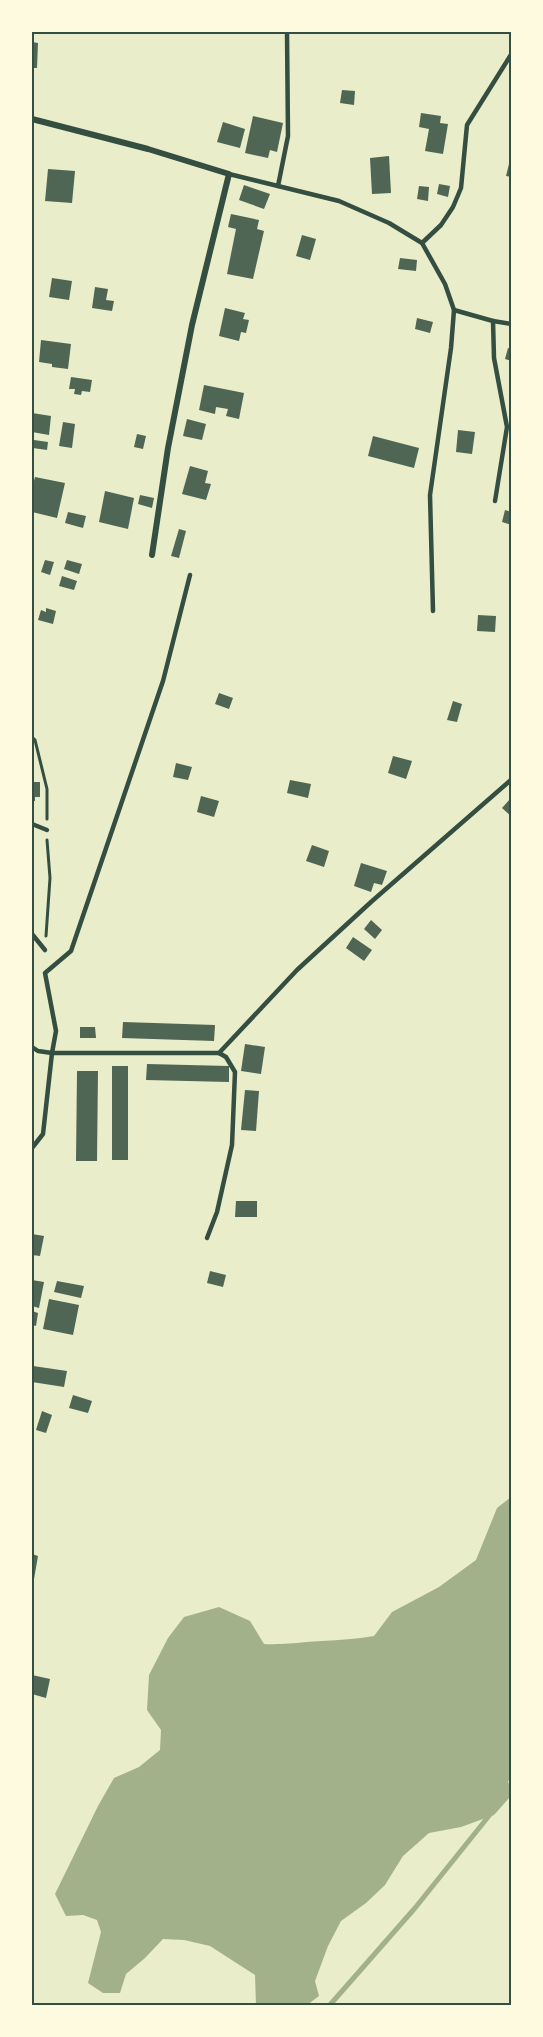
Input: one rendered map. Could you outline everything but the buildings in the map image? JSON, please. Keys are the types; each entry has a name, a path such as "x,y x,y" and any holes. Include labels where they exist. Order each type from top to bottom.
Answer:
{"street":[{"path":"32,119 148,149 229,174 192,325 170,437 152,555"}],"lane":[{"path":"278,186 288,136 287,32"},
{"path":"422,243 441,225 453,207 463,177 467,125 512,53"},
{"path":"229,174 339,201 389,223 422,243 445,284 454,310 451,348 430,495 433,611"},
{"path":"454,310 512,324"},
{"path":"494,321 494,358 507,427 495,501"},
{"path":"32,1148 43,1134 56,1031 45,973 70,951 163,681 190,575"},
{"path":"219,1053 297,970 512,779"},
{"path":"32,824 47,830"},
{"path":"32,934 45,951"},
{"path":"32,1047 38,1051 52,1053 219,1053 226,1057 235,1072 232,1145 217,1212 207,1238"}],"shaded area":[{"path":"511,1497 512,1774 508,1782 511,1787 511,1796 494,1815 461,1827 429,1833 403,1856 385,1885 366,1903 341,1921 328,1946 315,1981 319,1996 307,2005 256,2005 255,1975 210,1946 184,1940 163,1939 126,1974 120,1993 103,1993 88,1983 101,1932 97,1920 83,1915 66,1916 55,1894 114,1778 139,1767 160,1750 161,1730 147,1710 149,1675 168,1638 184,1617 219,1607 250,1621 264,1644 374,1636 392,1612 439,1587 476,1560 497,1508"}],"waterway":[{"path":"329,2006 415,1908 492,1812"}]}
